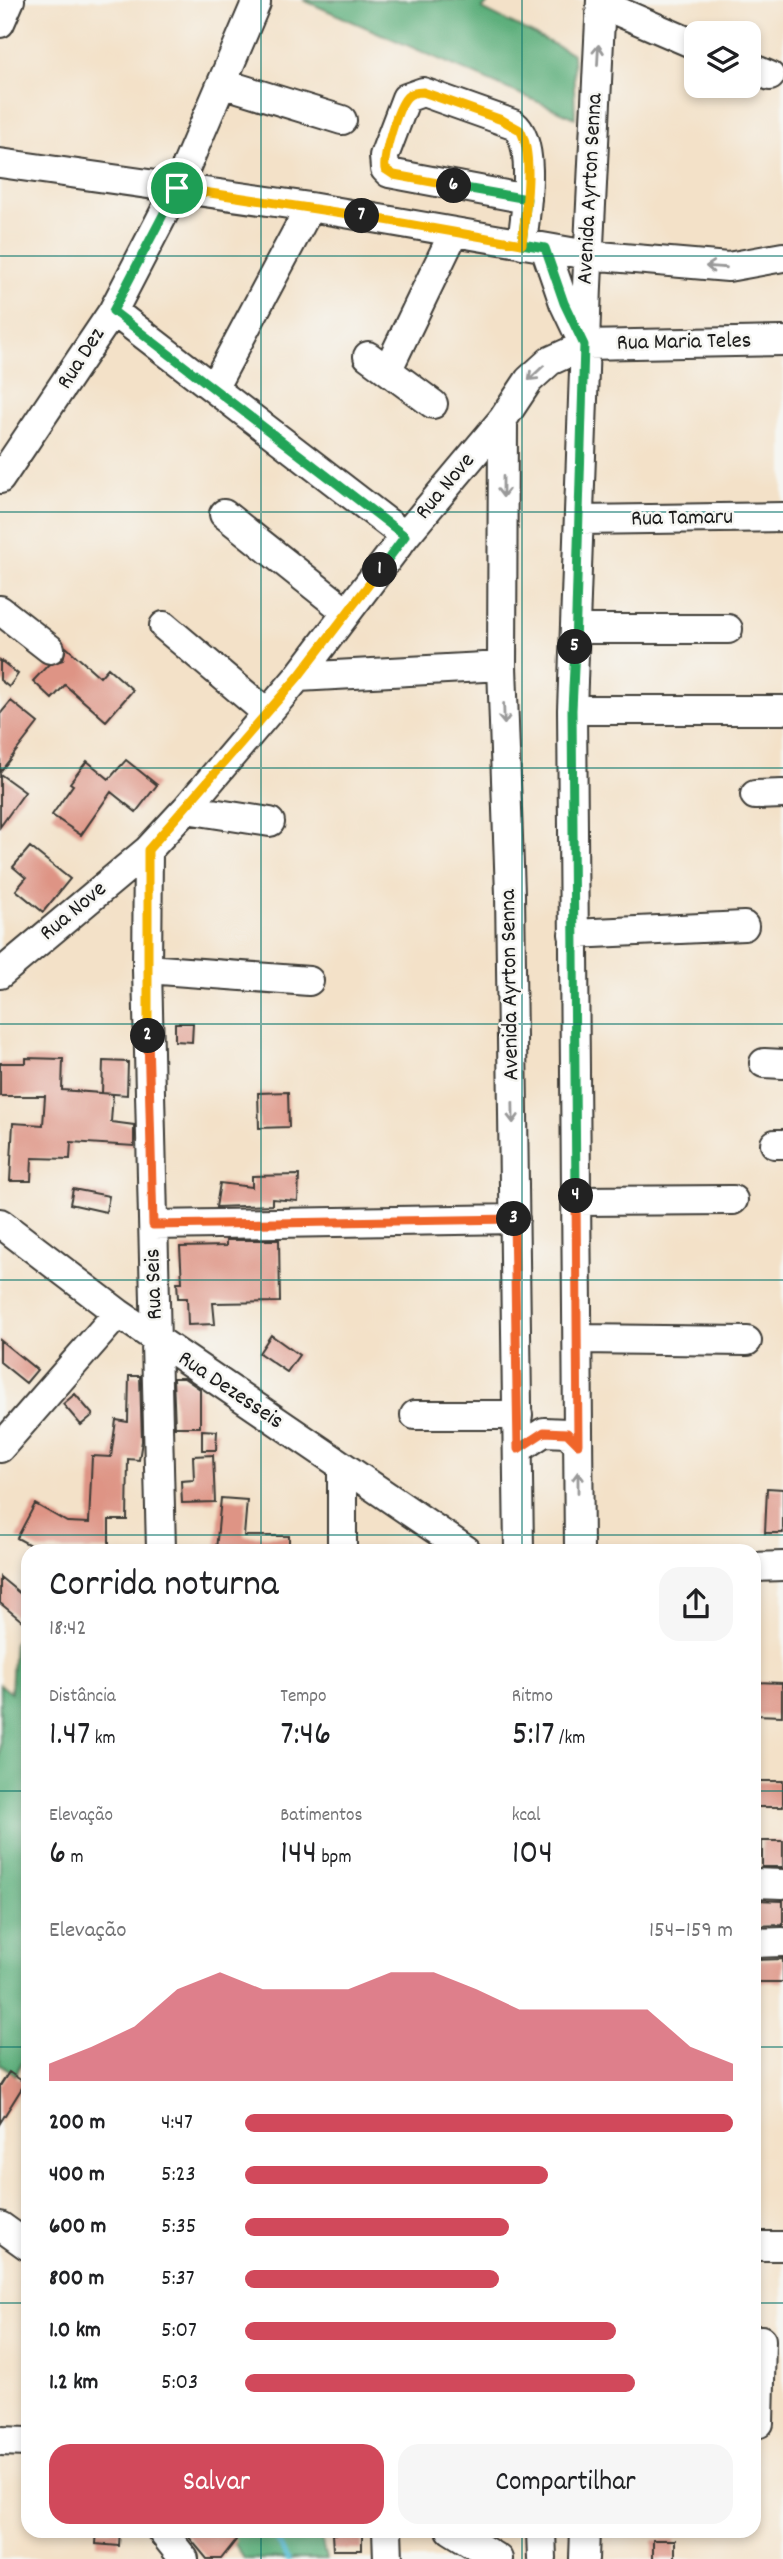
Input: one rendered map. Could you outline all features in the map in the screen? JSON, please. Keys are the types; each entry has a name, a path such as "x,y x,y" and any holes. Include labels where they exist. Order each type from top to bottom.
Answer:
{"street":[{"path":"0,23 10,0"},
{"name":"Avenida Ayrton Senna","path":"579,1544 572,710 584,345 601,2 684,40"},
{"name":"Rua Dez","path":"0,480 113,311 177,188 256,3"},
{"path":"222,83 342,120"},
{"path":"527,199 389,173 385,169 384,156 406,98 423,92 502,120 520,130 526,146 527,199 533,246 584,345"},
{"path":"0,163 310,207 588,255 728,267 783,257"},
{"path":"214,387 310,207"},
{"path":"433,404 378,363 454,232"},
{"path":"113,311 405,536"},
{"name":"Rua Maria Teles","path":"584,345 783,341"},
{"name":"Rua Nove","path":"0,974 148,850 298,677 405,536 503,419 529,380 541,368 568,351 584,345"},
{"name":"Avenida Ayrton Senna","path":"503,419 502,666 515,1219 519,1544"},
{"path":"224,514 347,612"},
{"name":"Rua Tamaru","path":"580,520 783,517"},
{"path":"0,610 50,649"},
{"path":"164,626 267,713"},
{"path":"576,629 728,629"},
{"path":"298,677 502,666"},
{"path":"572,710 783,710"},
{"path":"186,809 270,822"},
{"name":"Rua Seis","path":"148,850 146,970 161,1544"},
{"path":"573,934 744,926"},
{"path":"146,970 309,981"},
{"path":"576,1200 733,1200"},
{"path":"153,1225 515,1219"},
{"name":"Rua Dezesseis","path":"0,1223 118,1313 457,1544"},
{"path":"0,1448 118,1313"},
{"path":"579,1339 747,1341"},
{"path":"415,1415 518,1415"},
{"path":"518,1449 544,1432 567,1433 578,1444"},
{"path":"342,1467 342,1544"},
{"path":"761,1567 783,1566"},
{"path":"761,1883 783,1884"},
{"path":"761,1943 783,1942"},
{"path":"0,2226 21,2241"},
{"path":"761,2246 783,2246"},
{"path":"761,2340 766,2423"},
{"path":"0,2441 21,2442"},
{"path":"167,2538 184,2559"},
{"path":"387,2538 388,2559"},
{"path":"464,2538 498,2559"},
{"path":"541,2538 542,2559"},
{"path":"584,2559 585,2538"}],"green space":[{"path":"303,0 491,0 482,9 573,54 575,118"},
{"path":"21,1637 21,2064 15,2075 0,2064 0,1684 11,1693 14,1641"},
{"path":"231,2538 319,2538 326,2559 244,2559"}],"building":[{"path":"66,647 100,677 108,668 133,690 106,721 65,685 52,699 33,681 48,665 63,660"},
{"path":"0,660 18,674 9,687 0,680"},
{"path":"11,701 38,723 0,772 0,714"},
{"path":"126,760 157,785 136,812 111,792 81,835 52,815 73,785 70,783 87,761 109,779"},
{"path":"0,774 25,792 0,827"},
{"path":"30,847 70,879 43,912 16,890 26,878 13,867"},
{"path":"175,1023 193,1023 192,1042 175,1041"},
{"path":"26,1058 63,1059 62,1090 113,1094 111,1122 134,1125 134,1146 71,1142 70,1159 32,1158 31,1181 10,1181 13,1123 43,1125 45,1096 0,1096 0,1063 26,1063"},
{"path":"103,1061 128,1062 127,1095 102,1093"},
{"path":"288,1092 289,1127 259,1128 258,1093"},
{"path":"299,1175 298,1201 272,1199 272,1205 216,1207 220,1183 252,1187 252,1176"},
{"path":"73,1189 109,1196 106,1212 70,1204"},
{"path":"226,1240 279,1240 280,1302 213,1303 215,1324 188,1325 187,1298 178,1298 177,1282 182,1282 180,1247 226,1246"},
{"path":"271,1335 299,1355 287,1372 259,1353"},
{"path":"0,1340 37,1370 26,1383 0,1362"},
{"path":"129,1376 140,1376 142,1441 139,1460 128,1459 127,1520 109,1520 109,1544 28,1544 17,1538 35,1504 67,1522 89,1523 92,1456 111,1457 116,1420 128,1422"},
{"path":"173,1378 184,1378 200,1389 200,1427 175,1427"},
{"path":"75,1394 93,1415 81,1425 63,1404"},
{"path":"202,1430 217,1431 216,1450 202,1450"},
{"path":"213,1455 215,1502 182,1503 181,1481 194,1480 193,1456"},
{"path":"767,1488 783,1489 783,1533 765,1533"},
{"path":"221,1498 247,1500 244,1536 289,1536 289,1544 217,1544"},
{"path":"0,1577 21,1594 21,1620 0,1603"},
{"path":"761,1682 782,1683 782,1716 761,1715"},
{"path":"761,1781 783,1781 783,1807 761,1807"},
{"path":"762,1841 783,1841 783,1867 762,1867"},
{"path":"761,1900 783,1901 783,1925 761,1926"},
{"path":"783,1959 783,1982 761,1982 761,1960"},
{"path":"9,2072 21,2080 21,2089 0,2123 0,2086"},
{"path":"96,2538 120,2538 119,2546 96,2544"},
{"path":"190,2538 236,2540 221,2559 207,2559"},
{"path":"332,2538 362,2538 362,2550 333,2550"},
{"path":"653,2540 675,2540 675,2559 653,2559"}],"waterway":[{"path":"276,2538 287,2559"}],"route":[{"path":"177,188 113,311 405,536 298,677 148,850 146,970 153,1225 515,1219 518,1449 534,1436 544,1432 567,1433 578,1444 572,710 584,345 572,323 545,248 522,244 527,199 394,175 385,169 384,162 406,98 416,92 423,92 513,124 524,137 527,199 522,244 310,207 177,188"}]}
